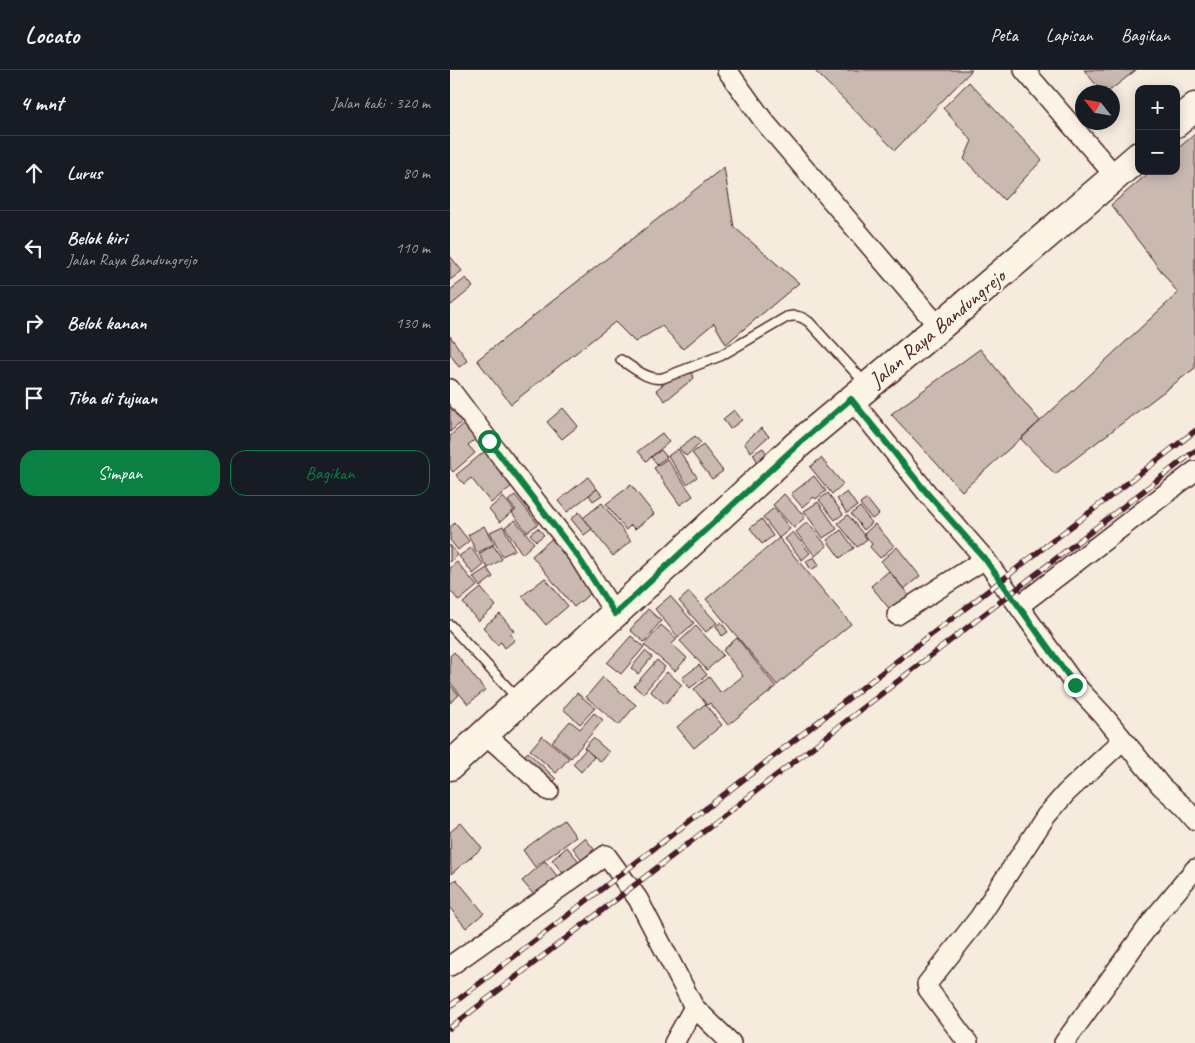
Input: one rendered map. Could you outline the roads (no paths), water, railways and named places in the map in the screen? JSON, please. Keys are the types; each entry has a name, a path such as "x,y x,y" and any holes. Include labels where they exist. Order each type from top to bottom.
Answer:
{"main road":[{"path":"1180,120 1195,107"},
{"name":"Jalan Raya Bandungrejo","path":"450,766 796,446 1135,160"}],"street":[{"path":"726,70 763,120 939,327"},
{"path":"1024,70 1116,177"},
{"path":"450,388 579,558 615,614"},
{"path":"859,392 927,493 985,559 1075,685 1103,715 1161,786 1195,820"},
{"path":"1019,606 1195,471"},
{"path":"897,615 985,559"},
{"path":"485,734 549,791"},
{"path":"968,1043 928,989 927,984 979,918 1046,816 1066,793 1124,740"},
{"path":"450,966 606,855 638,899 694,1007 731,1043"},
{"path":"1064,1043 1155,917 1195,869"},
{"path":"674,1043 694,1007"}],"lane":[{"path":"621,360 649,377 656,379 664,378 720,356 787,317 794,315 810,322 859,392"},
{"path":"450,625 520,701"}],"railway":[{"path":"450,1006 1195,431"},
{"path":"450,1028 1195,451"}]}
